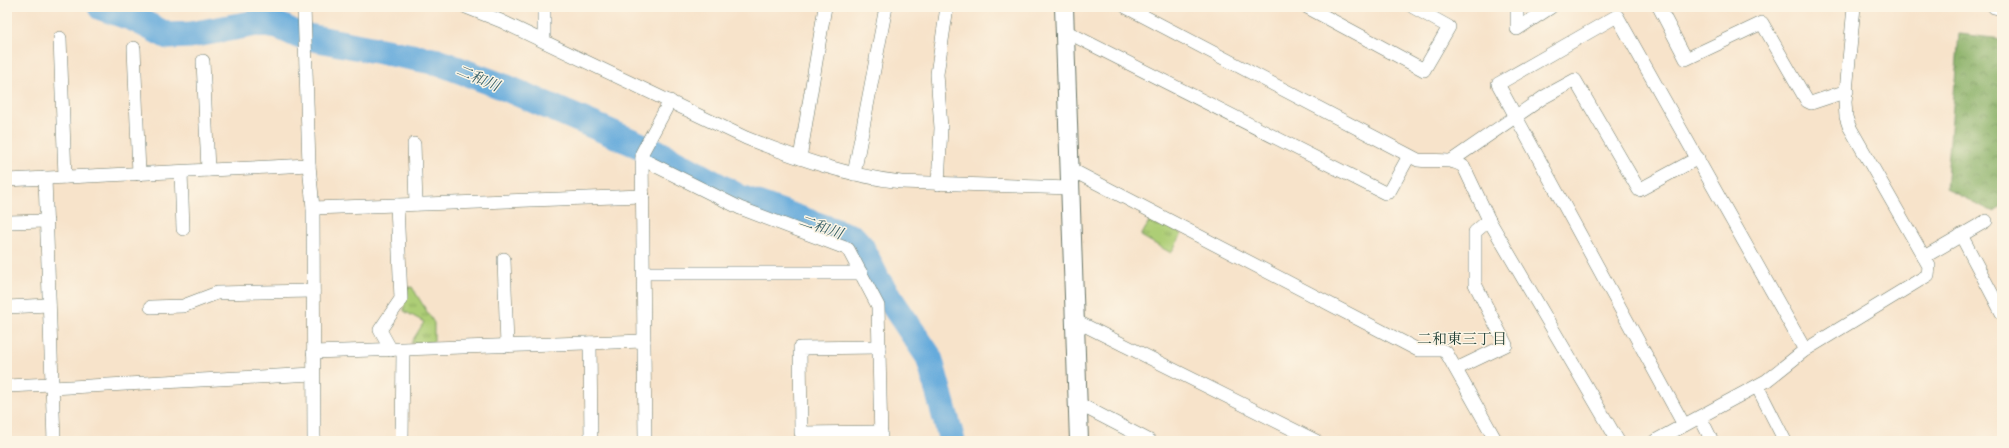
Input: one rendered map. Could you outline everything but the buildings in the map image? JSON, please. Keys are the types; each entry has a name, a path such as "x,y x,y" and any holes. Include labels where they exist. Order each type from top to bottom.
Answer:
{"street":[{"path":"304,7 309,165 313,208 314,441"},
{"path":"466,7 544,41 746,138 800,158 854,174 882,180 938,184 1070,188"},
{"path":"501,7 501,21"},
{"path":"544,7 544,41"},
{"path":"800,158 826,7"},
{"path":"854,174 886,7"},
{"path":"938,184 941,128 937,74 946,7"},
{"path":"1064,7 1079,441"},
{"path":"1126,7 1409,156 1418,160 1433,162 1451,161 1464,167 1489,220 1618,441"},
{"path":"1307,7 1424,70 1449,26 1413,7"},
{"path":"1517,7 1518,29 1551,7"},
{"path":"1658,7 1686,59 1762,23 1807,101 1811,103 1847,91"},
{"path":"1655,441 1766,381 1805,350 1928,275 1930,266 1846,117 1854,7"},
{"path":"1994,7 2002,9"},
{"path":"1684,425 1498,84 1616,16 1698,158 1805,350"},
{"path":"1065,30 1385,193 1389,192 1409,156"},
{"path":"60,38 65,177"},
{"path":"134,48 139,174"},
{"path":"203,61 208,170"},
{"path":"1451,161 1544,97 1575,80 1639,190 1698,158"},
{"path":"645,441 645,273 643,196 645,150 670,101"},
{"path":"414,144 416,204"},
{"path":"645,150 740,208 848,249 878,306 879,347 881,437 801,433 800,348 879,347"},
{"path":"7,180 309,165"},
{"path":"1070,169 1418,350 1441,350 1446,352 1496,441"},
{"path":"181,172 183,229"},
{"path":"45,178 54,441"},
{"path":"313,208 643,196"},
{"path":"396,205 401,299 380,330 397,350 402,441"},
{"path":"1456,369 1506,345 1474,284 1475,232 1489,220"},
{"path":"7,222 47,221"},
{"path":"1924,257 1986,221"},
{"path":"1961,235 2002,313"},
{"path":"504,259 506,346"},
{"path":"645,273 861,273"},
{"path":"151,307 183,306 217,293 313,291"},
{"path":"7,307 49,305"},
{"path":"1074,320 1316,441"},
{"path":"314,352 644,341"},
{"path":"590,343 591,441"},
{"path":"7,386 52,386 314,374"},
{"path":"1757,386 1785,441"},
{"path":"1077,403 1150,441"},
{"path":"1700,417 1712,441"}],"green space":[{"path":"1959,34 2002,39 2002,207 1994,212 1946,189"},
{"path":"1152,217 1182,234 1171,253 1141,236"},
{"path":"412,287 434,323 434,342 411,343 424,322 404,311 405,288"}],"waterway":[{"name":"二和川","path":"101,7 133,18 168,36 190,35 257,23 279,26 298,35"},
{"name":"二和川","path":"308,37 438,62 504,87 639,145"},
{"name":"二和川","path":"649,148 740,198 853,238 861,247 877,280 929,357 952,441"}],"district":[{"name":"二和東三丁目","path":"1462,339"}]}
